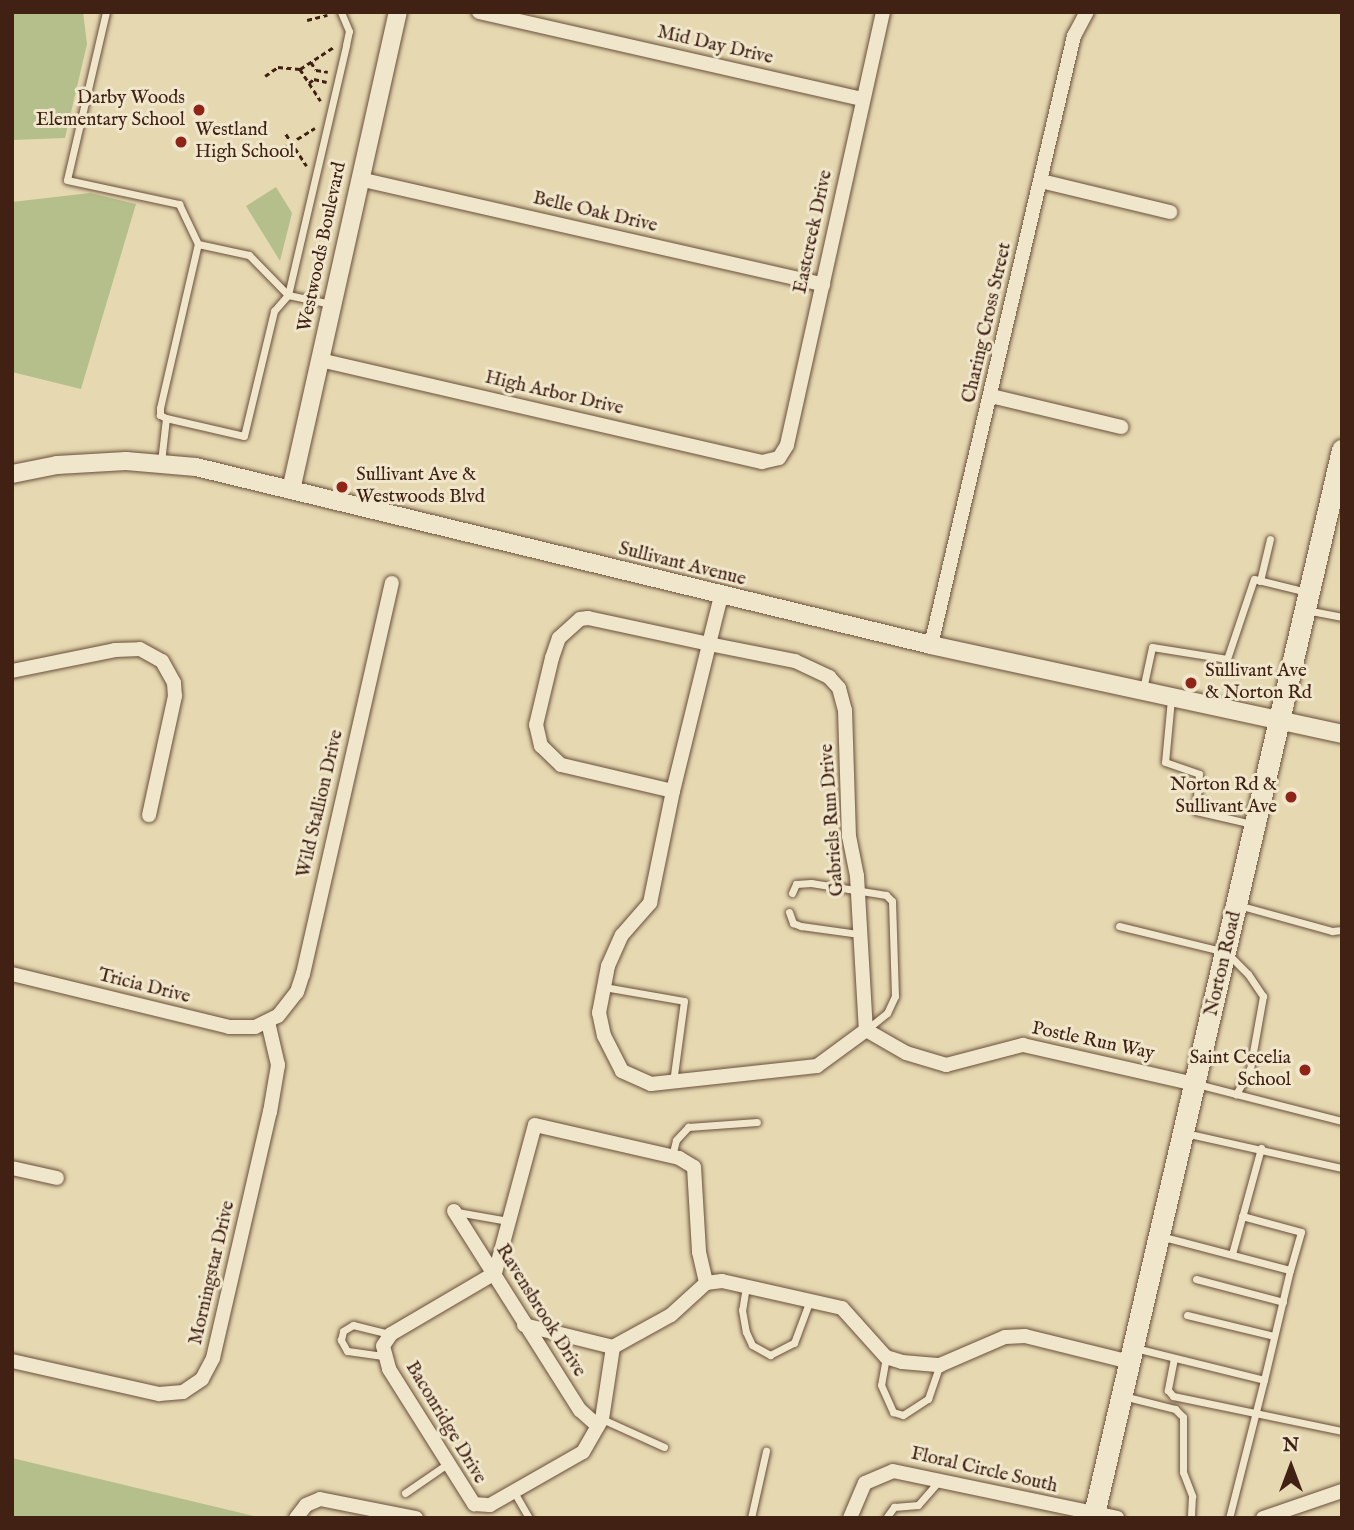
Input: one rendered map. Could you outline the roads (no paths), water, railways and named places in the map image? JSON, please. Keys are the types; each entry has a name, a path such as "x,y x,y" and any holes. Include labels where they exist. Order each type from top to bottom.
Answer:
{"main road":[{"name":"Norton Road","path":"1094,1516 1342,450"}],"street":[{"name":"Westwoods Boulevard","path":"290,490 398,12"},
{"name":"Mid Day Drive","path":"479,12 862,99"},
{"name":"Eastcreek Drive","path":"779,458 787,445 883,12"},
{"name":"Charing Cross Street","path":"931,645 1074,36 1087,12"},
{"name":"Belle Oak Drive","path":"359,179 823,284"},
{"path":"1041,181 1170,212"},
{"name":"High Arbor Drive","path":"320,360 762,462 779,458"},
{"path":"991,396 1121,427"},
{"name":"Sullivant Avenue","path":"12,474 57,465 161,463 290,490 931,645 1342,734"},
{"name":"Wild Stallion Drive","path":"268,1022 287,1006 303,974 392,583"},
{"path":"721,596 673,791 650,903 622,935 604,987 599,1013 604,1036 622,1071 651,1084 817,1066 866,1030"},
{"path":"673,791 561,765 549,756 536,737 536,725 552,658 569,626 589,618 709,644"},
{"name":"Gabriels Run Drive","path":"709,644 795,662 829,677 839,688 845,710 849,836 858,891 866,1030"},
{"path":"12,671 116,650 141,649 162,662 174,683 174,708 149,815"},
{"name":"Tricia Drive","path":"12,974 229,1027 268,1022"},
{"name":"Morningstar Drive","path":"12,1361 159,1394 183,1392 202,1379 213,1358 270,1112 278,1065 268,1022"},
{"name":"Postle Run Way","path":"866,1030 906,1053 946,1065 1023,1045 1195,1084"},
{"path":"391,1334 495,1273 535,1125 672,1156 694,1167 699,1252 706,1283"},
{"path":"12,1168 57,1178"},
{"name":"Ravensbrook Drive","path":"454,1211 580,1410 600,1422"},
{"path":"524,1325 613,1347 671,1315 706,1283 746,1285 811,1298 842,1308 886,1357 940,1366 1015,1336 1132,1355"},
{"name":"Baconridge Drive","path":"391,1334 383,1356 474,1504 490,1505 583,1452 600,1422 613,1347"},
{"name":"Floral Circle South","path":"850,1518 858,1492 883,1472 1094,1516 1117,1518"},
{"path":"1268,1517 1342,1491"},
{"path":"296,1518 306,1505 320,1499 416,1518"}],"lane":[{"path":"106,12 67,180 179,204 198,244 160,415 244,436 274,311 288,295 349,31 341,12"},
{"path":"198,244 249,255 288,295 331,304"},
{"path":"161,463 166,418"},
{"path":"1260,581 1270,539"},
{"path":"1143,690 1152,647 1227,659 1254,579 1342,617"},
{"path":"1171,695 1165,762 1199,774 1196,811 1256,825"},
{"path":"792,893 803,882 887,895 895,911 893,1005 866,1030"},
{"path":"1237,905 1332,931 1342,930"},
{"path":"789,912 793,923 802,926 859,934"},
{"path":"1119,926 1226,952 1263,996 1250,1069 1236,1094"},
{"path":"604,987 684,1001 673,1082"},
{"path":"1195,1084 1342,1121"},
{"path":"672,1156 676,1140 688,1127 757,1122"},
{"path":"1184,1133 1342,1168"},
{"path":"1232,1254 1261,1148"},
{"path":"454,1211 508,1221"},
{"path":"1229,1518 1301,1232 1242,1216"},
{"path":"1159,1236 1290,1270"},
{"path":"1196,1279 1283,1302"},
{"path":"746,1285 742,1310 746,1332 752,1345 770,1355 794,1343 811,1298"},
{"path":"1187,1315 1275,1336"},
{"path":"383,1356 346,1351 341,1340 343,1331 354,1325 391,1334"},
{"path":"1132,1355 1174,1358 1264,1380"},
{"path":"886,1357 881,1385 898,1414 911,1414 928,1399 940,1366"},
{"path":"1174,1358 1168,1390 1173,1396 1342,1431"},
{"path":"1122,1396 1175,1409 1183,1417 1183,1472 1192,1496 1191,1518"},
{"path":"600,1422 664,1447"},
{"path":"751,1518 766,1451"},
{"path":"405,1493 447,1464"},
{"path":"886,1518 894,1507 918,1505 938,1482"},
{"path":"514,1491 529,1518"}],"place":[{"name":"Darby Woods Elementary School","path":"199,110"},
{"name":"Westland High School","path":"181,142"},
{"name":"Sullivant Ave & Westwoods Blvd","path":"342,487"},
{"name":"Sullivant Ave & Norton Rd","path":"1191,683"},
{"name":"Norton Rd & Sullivant Ave","path":"1291,797"},
{"name":"Saint Cecelia School","path":"1305,1070"}]}
